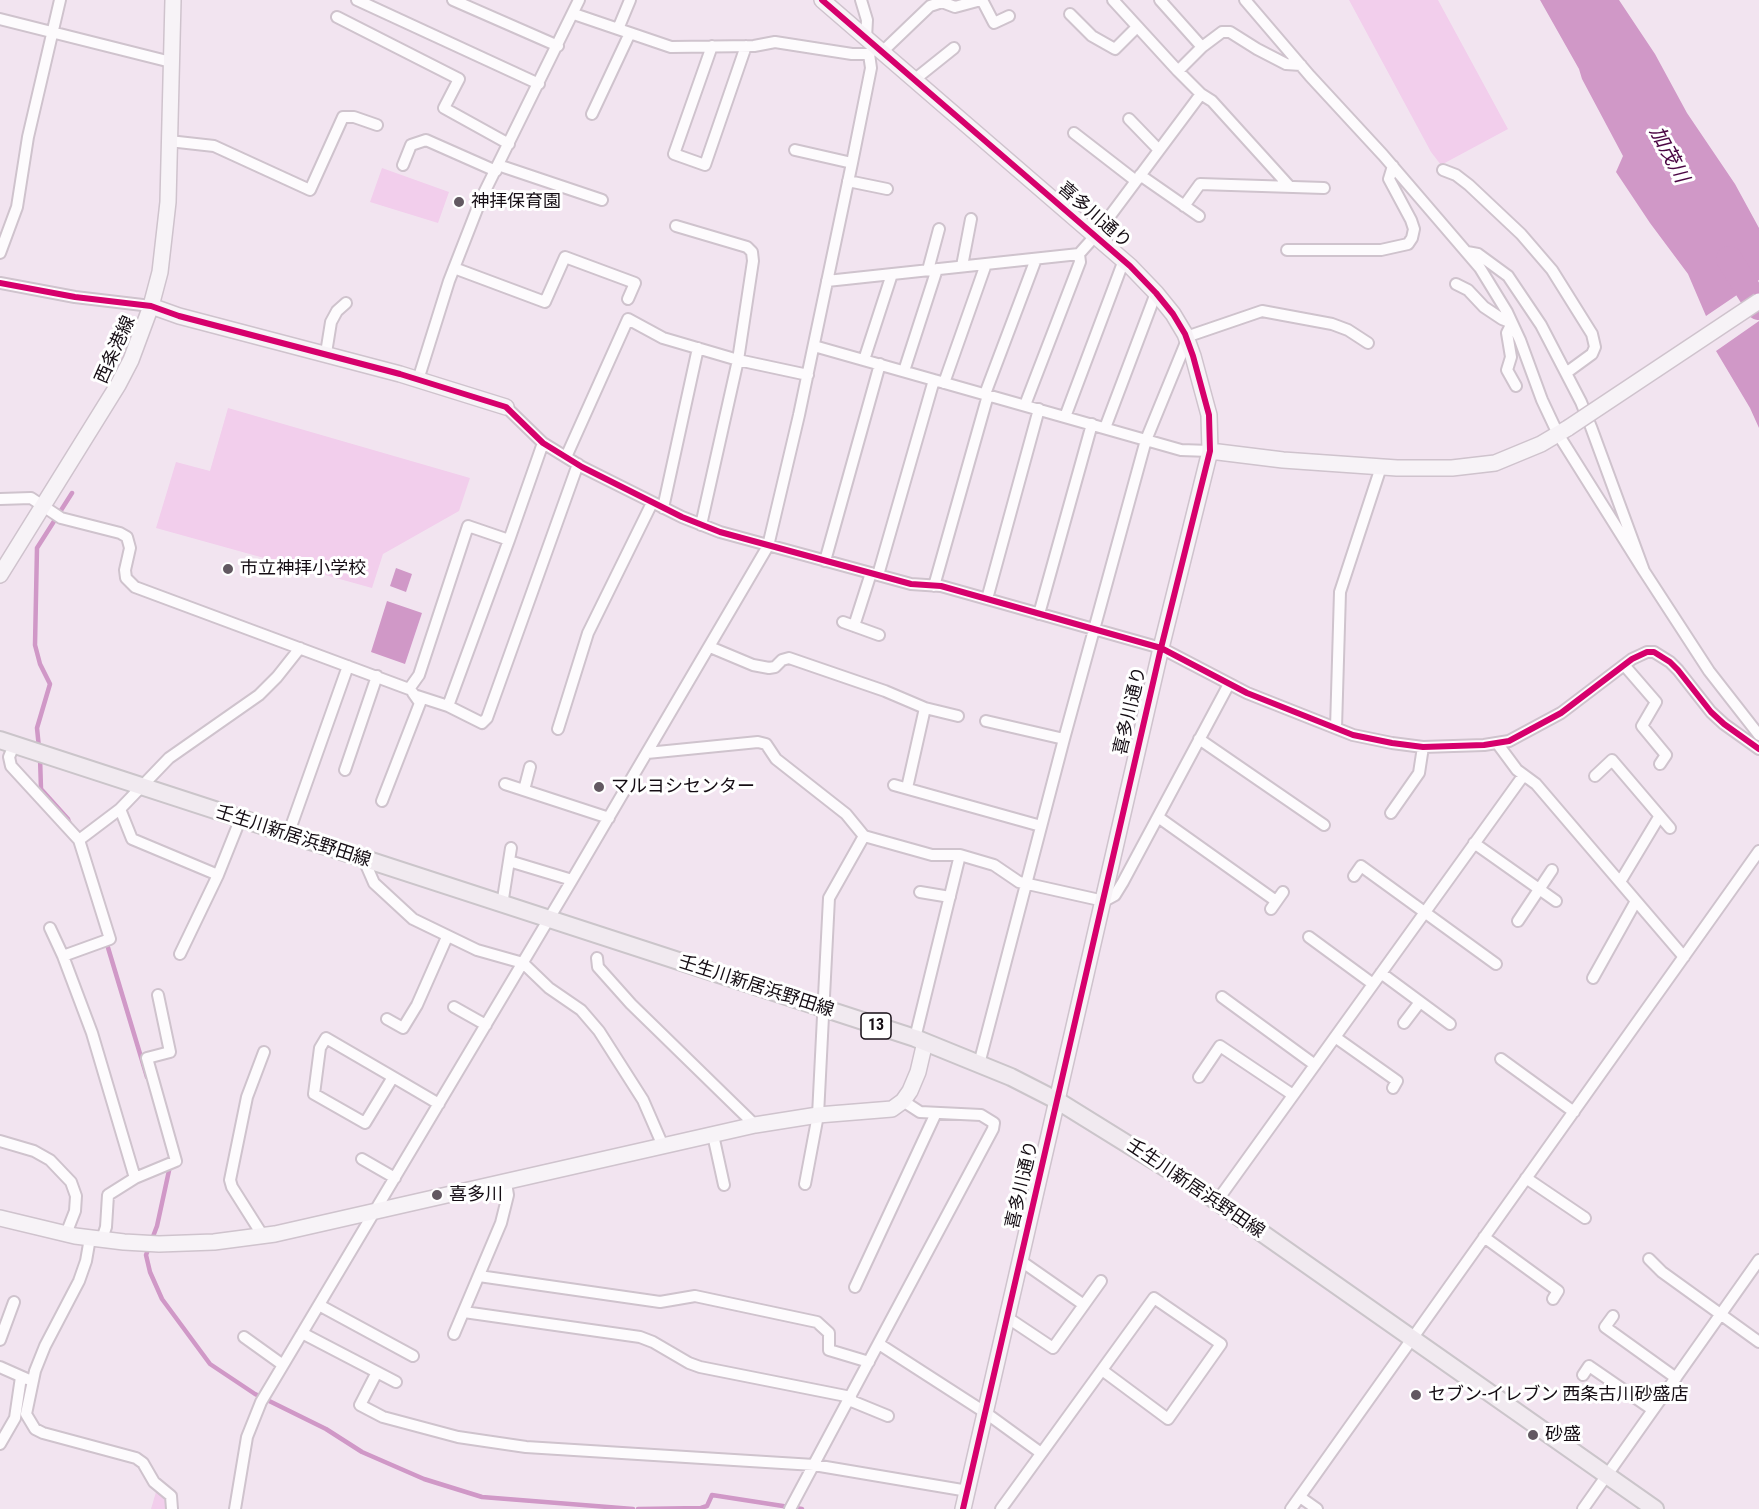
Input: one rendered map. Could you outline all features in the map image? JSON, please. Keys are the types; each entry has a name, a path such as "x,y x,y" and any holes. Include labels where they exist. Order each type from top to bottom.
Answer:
{"main road":[{"name":"壬生川新居浜野田線","path":"7,743 920,1040 1011,1077 1058,1101 1217,1202 1655,1509"}],"street":[{"path":"0,253 17,207 28,137 60,0"},
{"name":"西条港線","path":"0,575 118,385 131,360 151,306 160,272 164,240 173,0"},
{"path":"357,0 539,84"},
{"path":"453,0 558,46"},
{"path":"418,380 454,268 481,199 579,0"},
{"path":"618,29 630,0"},
{"name":"喜多川通り","path":"822,0 873,48 914,80 1124,260 1156,293 1173,314 1187,338 1209,415 1210,452 1161,648 963,1509"},
{"path":"235,1509 247,1437 263,1398 609,818 768,546 808,375 871,68 873,48 861,0"},
{"path":"574,14 671,48 746,46 775,42 852,54 873,48 930,6 942,2 955,7 982,0 994,23 1009,16"},
{"path":"1113,0 1178,71 1212,102 1290,188"},
{"path":"1160,0 1202,47"},
{"path":"1245,0 1393,166 1467,252 1485,277 1512,323 1563,431 1644,572 1709,671 1759,735"},
{"path":"1070,14 1092,36 1115,49 1137,27"},
{"path":"337,17 459,79 444,108 509,144"},
{"path":"0,19 171,62"},
{"path":"1178,71 1202,47 1222,32 1230,32 1286,64 1301,65"},
{"path":"592,114 630,33"},
{"path":"712,46 674,154 705,165 746,46"},
{"path":"914,80 954,48"},
{"path":"827,281 1078,254 1095,236 1201,94"},
{"path":"169,141 214,146 310,190 343,117 354,117 376,124"},
{"path":"1129,119 1159,150"},
{"path":"1074,133 1138,178 1199,216"},
{"path":"403,165 411,146 426,140 497,168 602,200"},
{"path":"795,150 852,163"},
{"path":"1287,250 1381,250 1408,244 1412,238 1413,229 1411,220 1389,179 1393,166"},
{"path":"1443,170 1456,175 1469,185 1521,234 1552,270 1592,334 1595,347 1592,354 1566,373"},
{"path":"848,181 887,189"},
{"path":"1184,206 1200,184 1324,189"},
{"path":"962,266 971,219"},
{"path":"676,226 747,247 752,252 753,261 738,360 701,525"},
{"path":"904,371 933,270 939,229"},
{"path":"1467,252 1478,254 1508,276 1540,325 1592,427 1644,572"},
{"path":"554,253 635,283 628,299"},
{"path":"1025,405 1080,262 1078,254"},
{"path":"454,268 545,302 565,257"},
{"path":"934,586 987,395 1036,259"},
{"path":"1065,417 1124,260"},
{"path":"879,635 848,624 875,574 939,381 986,264"},
{"path":"864,360 892,274"},
{"path":"0,283 75,297 151,306 179,316 326,353 506,407 543,443 566,457 652,503 701,525 768,546 911,584 934,586 987,599 1161,648 1229,684 1353,735 1423,747 1484,745 1509,741 1561,713 1624,665 1647,652 1654,652 1663,656 1678,670 1717,718 1737,735 1759,749"},
{"path":"1456,284 1468,290 1484,307 1512,323"},
{"path":"1105,428 1156,293"},
{"path":"814,345 1181,450 1381,467 1452,468 1495,463 1541,444 1759,301"},
{"path":"326,353 331,322 337,310 346,303"},
{"path":"979,1064 1064,739 1146,440 1187,338 1262,311 1332,324 1348,330 1368,343"},
{"path":"566,457 628,319 663,338 738,360 808,375"},
{"path":"1512,323 1507,333 1511,357 1507,370 1516,386"},
{"path":"663,508 698,348"},
{"path":"825,561 880,364"},
{"path":"987,599 1040,410"},
{"path":"1039,614 1092,424"},
{"path":"448,706 543,443"},
{"path":"0,499 31,498 61,518 111,530 127,537 130,548 125,570 126,578 135,587 377,676 482,723 487,718 578,464"},
{"path":"1336,728 1340,592 1381,467"},
{"path":"558,729 588,633 652,503"},
{"path":"413,692 468,526 509,540"},
{"path":"710,647 753,665 769,668 776,667 782,660 789,658 885,691 925,708 958,716"},
{"path":"79,840 120,809 169,758 259,695 300,648"},
{"path":"1624,665 1656,702 1642,726 1666,755 1660,764"},
{"path":"288,835 348,666"},
{"path":"345,770 377,676"},
{"path":"647,753 758,742 766,744 776,759 846,814 864,836 932,855 960,855 994,865 1018,882 1104,901 1115,895 1119,889 1229,684"},
{"path":"382,801 420,703 413,692"},
{"path":"907,788 925,708"},
{"path":"986,721 1064,739"},
{"path":"1199,739 1324,825"},
{"path":"7,743 11,766 79,840 110,939 63,956"},
{"path":"1497,743 1523,776 1536,784 1684,957"},
{"path":"1391,813 1419,773 1423,747"},
{"path":"1595,776 1612,760 1670,828"},
{"path":"524,790 530,767"},
{"path":"1217,1202 1523,776"},
{"path":"506,784 609,818"},
{"path":"894,785 1041,826"},
{"path":"120,809 132,839 218,875"},
{"path":"1158,817 1277,901"},
{"path":"1620,882 1659,817"},
{"path":"180,954 218,875 240,820"},
{"path":"806,1184 818,1115 829,898 864,836"},
{"path":"1474,843 1556,901"},
{"path":"502,905 511,848"},
{"path":"1291,1509 1759,851"},
{"path":"0,1218 66,1234 96,1238 176,1244 214,1242 263,1236 374,1213 755,1125 818,1115 892,1109 903,1101 918,1072 920,1040 960,855"},
{"path":"364,860 374,883 414,919 477,950 523,963 549,988 581,1010 599,1031 642,1100 663,1146"},
{"path":"509,861 572,880"},
{"path":"1354,876 1361,866 1496,964"},
{"path":"1518,921 1552,870"},
{"path":"920,892 950,897"},
{"path":"1593,978 1636,901"},
{"path":"50,928 92,1033 135,1178"},
{"path":"387,1019 403,1028 417,1005 447,936"},
{"path":"1309,937 1373,984"},
{"path":"597,958 598,967 631,1004 755,1125"},
{"path":"1381,973 1450,1024"},
{"path":"0,1444 12,1425 45,1346 79,1281 96,1238 107,1220 108,1195 135,1178 176,1161 147,1058 170,1052 158,994"},
{"path":"1222,997 1315,1065"},
{"path":"1404,1023 1420,1002"},
{"path":"454,1007 486,1025"},
{"path":"1335,1037 1398,1081 1393,1088"},
{"path":"393,1077 365,1123 314,1094 320,1048 326,1038 393,1077 439,1104"},
{"path":"1199,1077 1220,1046 1293,1095"},
{"path":"263,1236 232,1188 230,1180 247,1097 264,1052"},
{"path":"1501,1059 1574,1112"},
{"path":"790,1509 993,1128 994,1123 981,1115 920,1112 903,1101"},
{"path":"855,1287 936,1113"},
{"path":"713,1135 724,1185"},
{"path":"0,1141 34,1151 50,1160 70,1182 76,1196 75,1210 66,1234"},
{"path":"362,1159 395,1178"},
{"path":"1526,1178 1586,1218"},
{"path":"454,1334 503,1216 508,1196 506,1182"},
{"path":"1484,1237 1558,1291 1553,1299"},
{"path":"1649,1259 1662,1272 1759,1342"},
{"path":"1583,1509 1759,1260"},
{"path":"1021,1261 1084,1305"},
{"path":"479,1276 660,1302 695,1296 817,1322 829,1333 829,1350 835,1354 869,1362"},
{"path":"1008,1318 1053,1348 1101,1281"},
{"path":"1001,1509 1101,1370 1154,1298 1221,1344 1168,1419 1101,1370"},
{"path":"0,1340 14,1302"},
{"path":"319,1305 413,1356"},
{"path":"464,1312 640,1337 654,1342 699,1367 850,1399 888,1416"},
{"path":"1613,1316 1605,1328 1676,1378"},
{"path":"302,1333 396,1382"},
{"path":"244,1337 283,1365"},
{"path":"879,1344 986,1413 1041,1453"},
{"path":"1583,1375 1589,1366 1653,1410"},
{"path":"0,1367 32,1381"},
{"path":"377,1372 360,1405 383,1417 458,1437 526,1447 814,1465 968,1491"},
{"path":"21,1377 21,1405 31,1423 43,1433 136,1458 143,1463 154,1482 171,1496 172,1509"},
{"path":"1300,1497 1317,1509"}],"shaded area":[{"path":"1349,0 1438,0 1508,129 1441,165 1431,152"},
{"path":"382,168 449,192 438,223 370,202"},
{"path":"228,408 470,478 459,511 383,554 372,588 156,528 176,462 210,471"},
{"path":"158,1485 171,1496 172,1509 151,1509"}],"water":[{"path":"1540,0 1619,0 1655,54 1687,113 1735,184 1759,228 1759,280 1706,316 1688,274 1616,172 1623,156 1582,79 1579,69"},
{"path":"1759,321 1759,428 1750,408 1716,351"},
{"path":"396,568 412,574 406,592 390,586"},
{"path":"387,601 422,613 405,664 371,652"}],"waterway":[{"name":"加茂川","path":"1729,259 1759,307"},
{"path":"39,748 37,728 50,684 40,664 35,645 37,548 72,493"},
{"path":"40,757 41,789 68,819 71,827"},
{"path":"106,941 147,1077"},
{"path":"170,1166 157,1226 146,1255 150,1272 162,1299 210,1364 255,1394 326,1429 362,1452 424,1479 482,1497 633,1509"},
{"path":"638,1509 701,1508 707,1506 712,1495 802,1509"}],"cycle path":[{"path":"822,0 1130,266 1156,293 1185,334 1209,415 1210,451 1161,648 963,1509"},
{"path":"0,283 75,297 151,306 179,316 400,374 506,407 543,443 582,467 682,517 720,532 911,584 941,586 1161,648 1247,693 1353,735 1423,747 1484,745 1509,741 1561,713 1632,659 1647,652 1654,652 1678,670 1711,712 1759,749"}],"place":[{"name":"神拝保育園","path":"459,202"},
{"name":"市立神拝小学校","path":"228,569"},
{"name":"マルヨシセンター","path":"599,787"},
{"name":"喜多川","path":"437,1195"},
{"name":"セブン-イレブン 西条古川砂盛店","path":"1416,1395"},
{"name":"砂盛","path":"1533,1435"}]}
